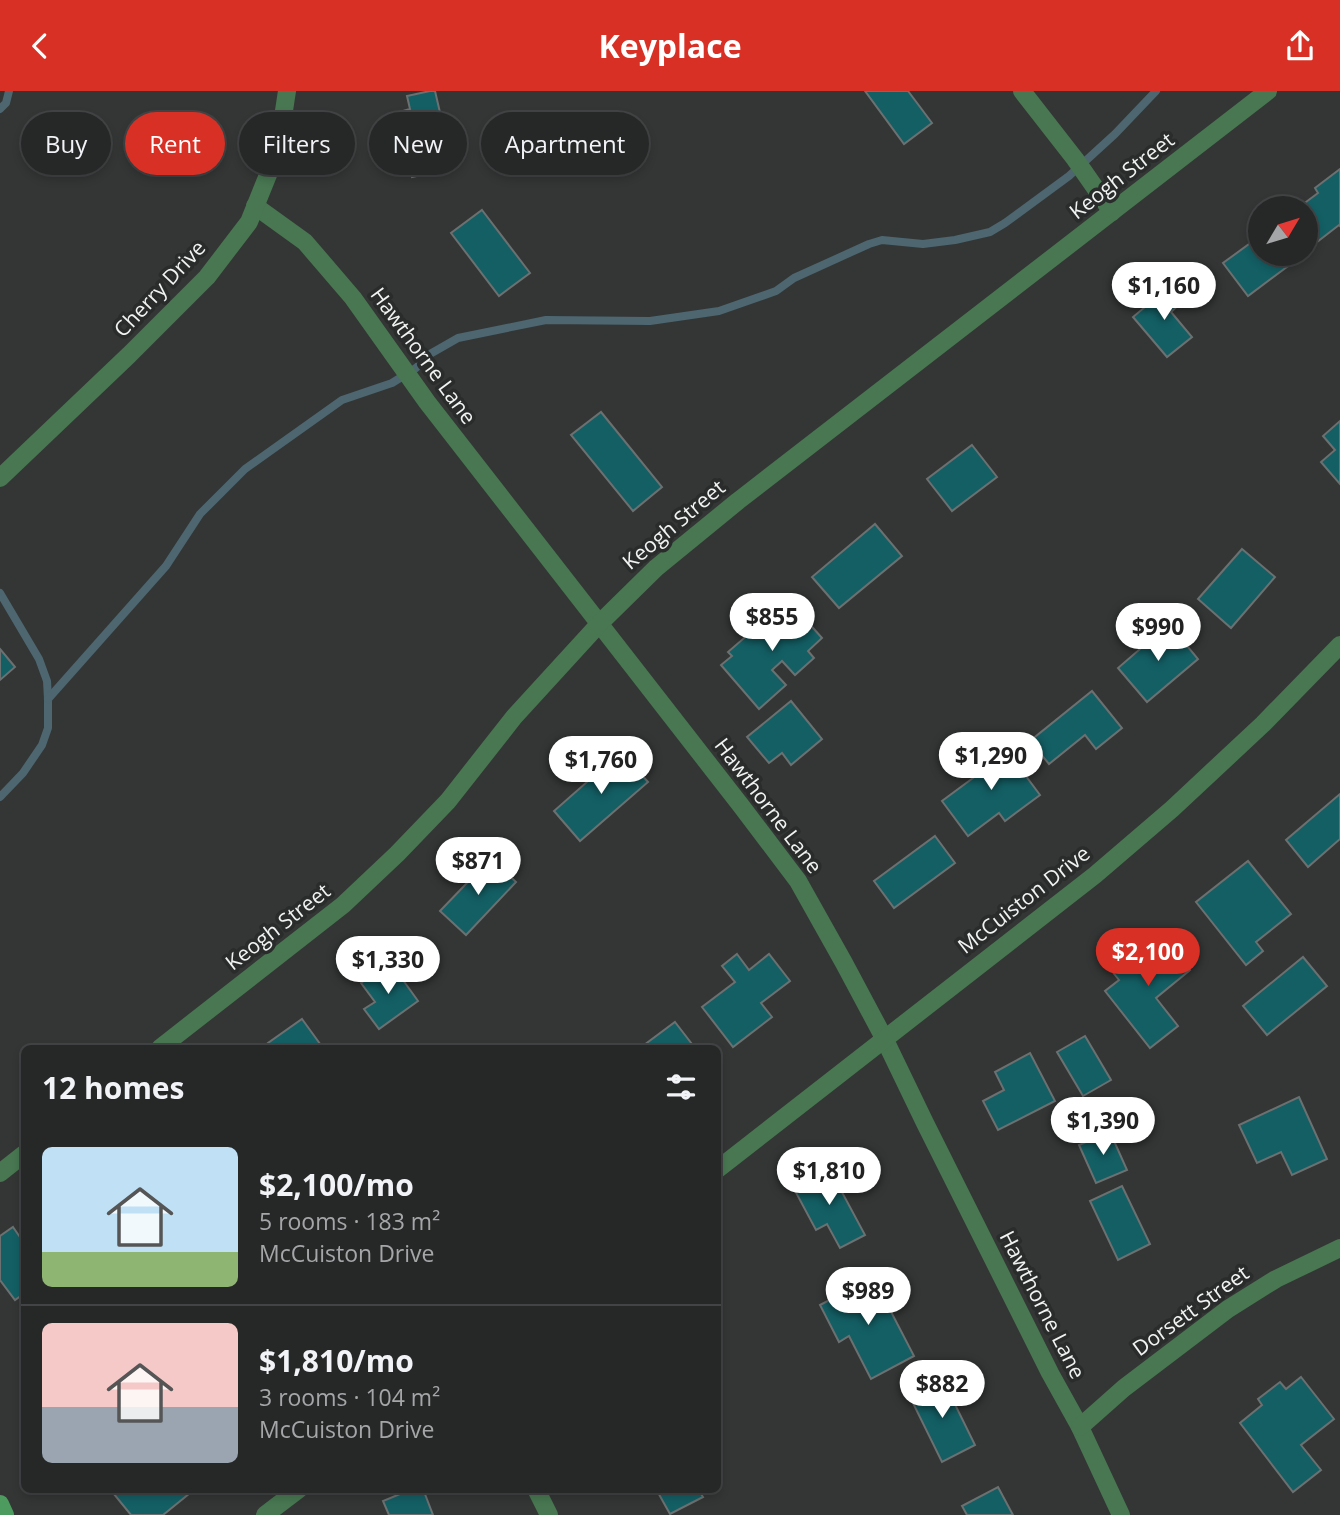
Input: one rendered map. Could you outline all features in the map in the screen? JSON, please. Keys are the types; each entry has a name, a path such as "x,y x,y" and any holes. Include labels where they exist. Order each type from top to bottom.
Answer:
{"street":[{"name":"Cherry Drive","path":"0,478 207,277 249,222 278,150 287,91"},
{"path":"1022,91 1112,212"},
{"name":"Keogh Street","path":"164,1045 344,905 397,854 449,801 514,717 600,623 656,568 738,501 1268,91"},
{"name":"Hawthorne Lane","path":"255,206 305,242 353,298 427,402 798,881 884,1038 1050,1373 1080,1427 1121,1515"},
{"name":"McCuiston Drive","path":"721,1167 1095,875 1172,809 1263,724 1340,645"},
{"path":"0,1173 21,1156"},
{"name":"Dorsett Street","path":"1080,1427 1124,1388 1228,1309 1276,1279 1340,1248"},
{"path":"265,1515 294,1493"},
{"path":"538,1493 549,1515"},
{"path":"0,1504 5,1515"}],"building":[{"path":"435,91 440,112 400,112 410,109 407,96"},
{"path":"865,91 908,91 932,123 904,144"},
{"path":"1340,169 1340,226 1318,241 1318,196 1314,196 1318,193 1315,188"},
{"path":"482,210 530,273 499,296 451,233"},
{"path":"1248,245 1248,266 1288,266 1248,296 1223,263"},
{"path":"1170,286 1183,301 1171,312 1192,337 1167,357 1133,317"},
{"path":"601,412 662,487 633,511 571,435"},
{"path":"1340,421 1340,484 1321,462 1335,450 1323,436"},
{"path":"972,445 997,477 952,511 927,479"},
{"path":"875,524 902,556 839,608 812,577"},
{"path":"1242,549 1275,577 1231,628 1198,599"},
{"path":"788,600 822,638 808,651 814,658 795,675 782,661 772,670 786,685 759,709 721,665 732,656 728,652"},
{"path":"1169,624 1198,659 1147,702 1118,668"},
{"path":"0,649 15,667 0,680"},
{"path":"1092,691 1122,728 1096,749 1085,735 1049,764 1030,741"},
{"path":"791,701 822,739 791,765 782,753 769,763 747,737"},
{"path":"1002,744 1040,795 1005,821 999,813 968,836 942,801 973,778 968,770"},
{"path":"621,752 648,782 580,841 554,811"},
{"path":"1340,794 1340,839 1308,867 1286,840"},
{"path":"935,836 955,863 894,908 874,881"},
{"path":"491,858 516,882 466,935 440,911"},
{"path":"1248,861 1291,914 1256,942 1263,951 1246,965 1196,902"},
{"path":"1160,932 1190,970 1156,998 1178,1026 1150,1048 1105,991 1119,980 1111,970"},
{"path":"737,954 749,970 769,954 790,981 761,1003 772,1017 733,1047 702,1007 735,982 722,966"},
{"path":"1303,957 1327,986 1267,1035 1243,1006"},
{"path":"390,962 418,1001 379,1029 364,1009 375,1002 361,983"},
{"path":"302,1019 321,1045 270,1045 268,1043"},
{"path":"675,1022 693,1045 644,1045"},
{"path":"1085,1036 1111,1080 1083,1096 1057,1052"},
{"path":"1030,1053 1055,1101 998,1130 983,1101 1004,1090 995,1072"},
{"path":"1299,1097 1327,1159 1292,1175 1281,1152 1257,1163 1239,1125"},
{"path":"1110,1132 1127,1170 1096,1183 1079,1145"},
{"path":"829,1168 865,1235 840,1248 827,1224 816,1230 793,1187"},
{"path":"1122,1186 1150,1244 1118,1260 1090,1201"},
{"path":"13,1227 21,1239 21,1296 15,1300 0,1280 0,1236"},
{"path":"873,1277 914,1356 871,1379 849,1336 839,1342 820,1305"},
{"path":"1301,1377 1334,1419 1301,1445 1321,1470 1293,1492 1240,1423 1262,1405 1258,1399 1280,1382 1286,1389"},
{"path":"942,1378 975,1445 942,1462 909,1395"},
{"path":"998,1487 1013,1515 967,1515 962,1506"},
{"path":"113,1493 190,1493 163,1515 131,1515"},
{"path":"402,1493 425,1493 433,1515 389,1515 383,1501"},
{"path":"658,1493 700,1493 703,1497 670,1514"}],"waterway":[{"path":"0,109 6,103 9,91"},
{"path":"48,699 166,566 200,514 245,469 342,400 392,383 416,368 430,354 458,338 546,320 650,321 719,311 776,291 794,278 882,240 923,244 990,232 1069,176 1115,134 1156,91"},
{"path":"0,593 39,659 47,681 48,699 48,728 42,745 23,773 0,797"}]}
